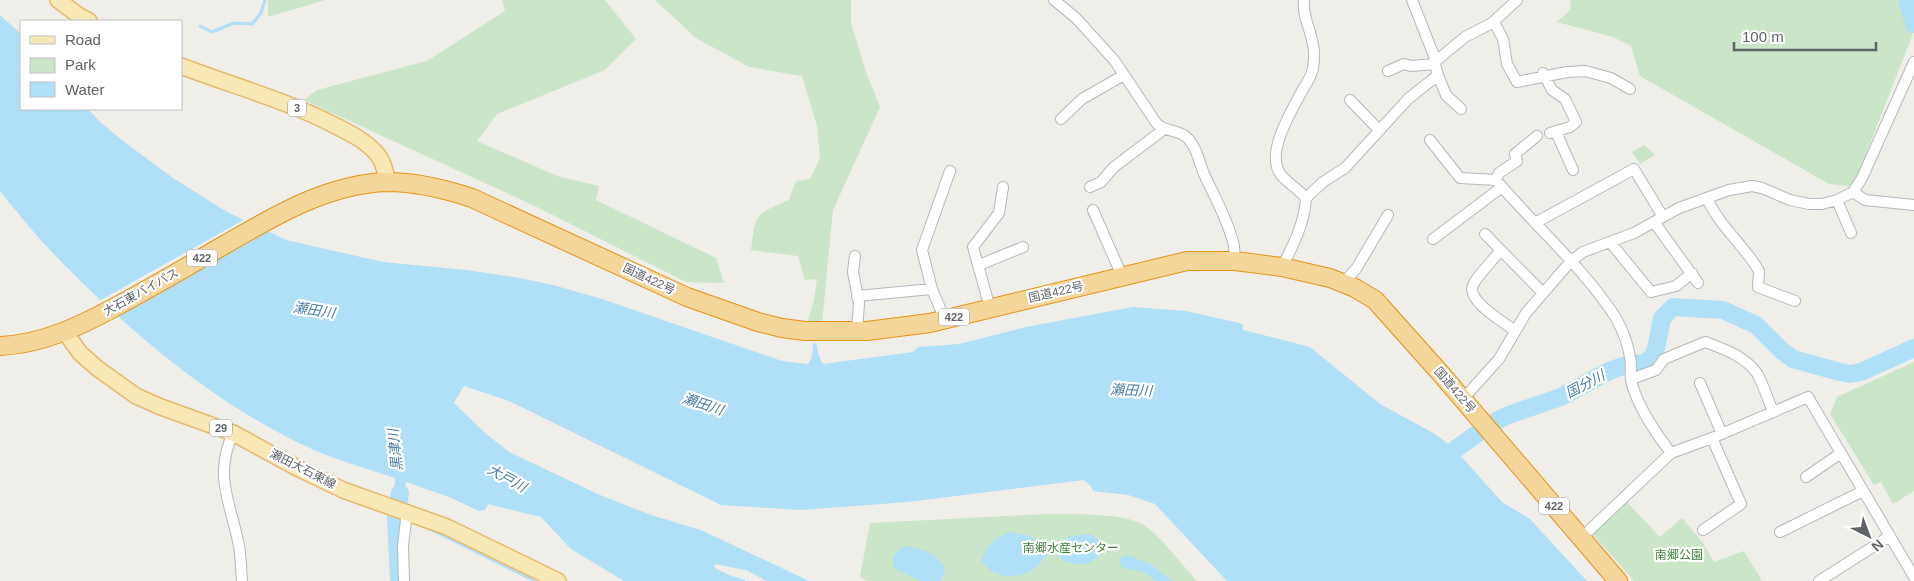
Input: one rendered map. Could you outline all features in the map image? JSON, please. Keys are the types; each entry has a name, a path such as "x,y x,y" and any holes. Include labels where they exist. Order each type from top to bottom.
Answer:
{"highway":[{"name":"大石東バイパス","path":"0,346 37,340 65,332 94,319 265,222 311,199 336,190 388,182"},
{"name":"国道422号","path":"388,182 423,185 472,198 687,297 758,322 805,331 857,331 930,323 1188,261 1235,261 1282,267 1330,278 1355,288 1376,300 1618,581"}],"main road":[{"path":"58,0 78,16 87,20"},
{"name":"3","path":"182,66 299,108 350,133 378,154 388,182"},
{"name":"瀬田大石東線","path":"65,332 80,353 97,368 136,396 233,433 299,469 343,490 399,508 447,527 558,581"}],"street":[{"path":"1054,0 1076,18 1114,60 1148,113 1163,130"},
{"path":"1304,0 1303,6 1307,27 1313,44 1312,71 1276,148 1276,160 1280,174 1306,198"},
{"path":"1412,0 1436,62 1438,75 1446,95 1461,109"},
{"path":"1388,71 1404,64 1411,66 1436,62 1464,37 1494,22 1517,0"},
{"path":"1494,22 1503,38 1507,64 1518,82 1544,74 1578,70 1611,78 1630,89"},
{"path":"1463,399 1499,359 1526,313 1571,261 1583,252 1634,234 1679,208 1729,190 1752,186 1762,188 1790,200 1809,204 1822,204 1837,200 1853,192 1862,178 1914,62"},
{"path":"1544,74 1552,90 1565,99 1576,122 1570,127 1553,132 1573,170"},
{"path":"1061,119 1082,99 1124,75"},
{"path":"1282,267 1306,209 1306,198 1323,182 1345,168 1408,99 1438,75"},
{"path":"1350,100 1379,130"},
{"path":"1090,187 1101,182 1114,167 1163,130 1174,130 1186,137 1194,148 1220,205 1234,243 1235,261"},
{"path":"1499,184 1499,173 1517,161 1515,154 1537,136"},
{"path":"1430,140 1460,178 1499,184 1571,261 1616,319 1630,357 1631,376 1639,404 1659,438 1671,453"},
{"path":"1535,223 1585,194 1634,170 1659,220 1698,283"},
{"path":"944,320 932,289 922,250 950,171"},
{"path":"1433,239 1499,184"},
{"path":"990,308 973,247 998,213 1003,186"},
{"path":"1853,192 1866,200 1914,205"},
{"path":"1707,198 1710,206 1759,271 1758,287 1795,300"},
{"path":"1837,200 1851,233"},
{"path":"1092,210 1122,276"},
{"path":"1343,283 1356,269 1388,216"},
{"path":"1485,234 1543,293"},
{"path":"1610,242 1651,292 1676,286 1692,273"},
{"path":"979,265 1023,247"},
{"path":"1500,251 1473,285 1473,295 1481,306 1515,331"},
{"path":"855,256 853,272 857,296 857,331"},
{"path":"857,296 932,289"},
{"path":"1631,376 1656,370 1664,360 1705,342 1726,350 1747,362 1758,375 1773,412"},
{"path":"1700,383 1722,434"},
{"path":"1580,538 1671,453 1722,434 1808,397 1914,577"},
{"path":"233,433 226,448 224,458 224,487 239,546 242,581"},
{"path":"1703,530 1741,504 1712,438"},
{"path":"1806,477 1841,453"},
{"path":"1780,532 1863,490"},
{"path":"399,508 404,581"},
{"path":"1819,581 1890,536"}],"green space":[{"path":"268,0 325,0 268,17"},
{"path":"502,0 605,0 636,39 605,70 497,114 477,141 557,176 599,186 596,200 716,258 724,283 686,282 537,207 304,100 317,90 427,61 505,11"},
{"path":"655,0 851,0 851,23 866,72 880,107 833,210 822,323 812,325 808,320 814,301 817,279 805,280 798,256 751,250 754,229 759,217 769,209 789,200 796,181 810,179 820,158 817,126 802,76 749,67 696,38"},
{"path":"1571,0 1905,0 1914,31 1853,187 1829,184 1640,76 1631,46 1613,37 1557,22 1570,10"},
{"path":"1644,145 1655,155 1640,164 1632,152"},
{"path":"1914,362 1914,491 1893,504 1881,482 1874,485 1830,414 1837,397"},
{"name":"南郷公園","path":"1625,500 1660,537 1682,518 1703,543 1714,562 1744,551 1762,581 1634,581 1591,532"},
{"name":"南郷水産センター","path":"1047,514 1120,517 1140,523 1162,541 1197,581 868,581 860,577 870,523"}],"water":[{"path":"0,15 20,33 20,110 89,110 123,141 173,178 227,212 286,240 383,262 466,270 553,285 602,299 782,361 808,364 812,357 813,344 816,343 823,364 913,352 918,347 959,344 1026,327 1133,307 1186,311 1239,323 1243,325 1243,330 1310,347 1380,404 1435,434 1451,446 1469,433 1476,440 1460,455 1502,502 1530,519 1587,581 1227,581 1155,504 1128,495 1093,491 1091,486 1084,480 908,502 801,510 721,505 509,401 464,386 454,403 484,432 509,452 600,495 651,515 701,530 809,581 767,581 746,570 714,564 715,568 745,581 624,581 571,549 541,517 488,504 485,510 479,511 449,497 406,482 400,501 394,498 395,478 325,455 267,426 233,405 167,358 106,306 49,249 0,191"},
{"path":"1011,532 1027,535 1050,547 1071,536 1090,534 1099,540 1101,550 1096,559 1089,563 1081,564 1065,561 1052,552 1028,572 1021,575 1006,576 992,571 981,560 992,542"},
{"path":"906,546 930,553 943,565 945,571 940,581 920,581 894,568 893,557"},
{"path":"1126,555 1149,563 1173,581 1156,581 1143,572 1123,568 1119,563 1119,559"}],"pier":[{"path":"247,218 271,230 115,316 99,301"}],"waterway":[{"path":"200,26 212,32 234,23 252,24 261,13 265,0"},
{"path":"1907,0 1914,24"},
{"name":"国分川","path":"1453,451 1492,423 1506,416 1561,397 1609,371 1648,361 1654,355 1662,318 1673,307 1723,310 1756,325 1793,359 1850,374 1861,372 1914,348"},
{"name":"黒津川","path":"399,581 396,516 400,493"},
{"path":"428,528 535,581"}],"water label":[{"name":"瀬田川","path":"314,310"},
{"name":"瀬田川","path":"1131,390"},
{"name":"瀬田川","path":"703,404"},
{"name":"大戸川","path":"507,478"}]}
